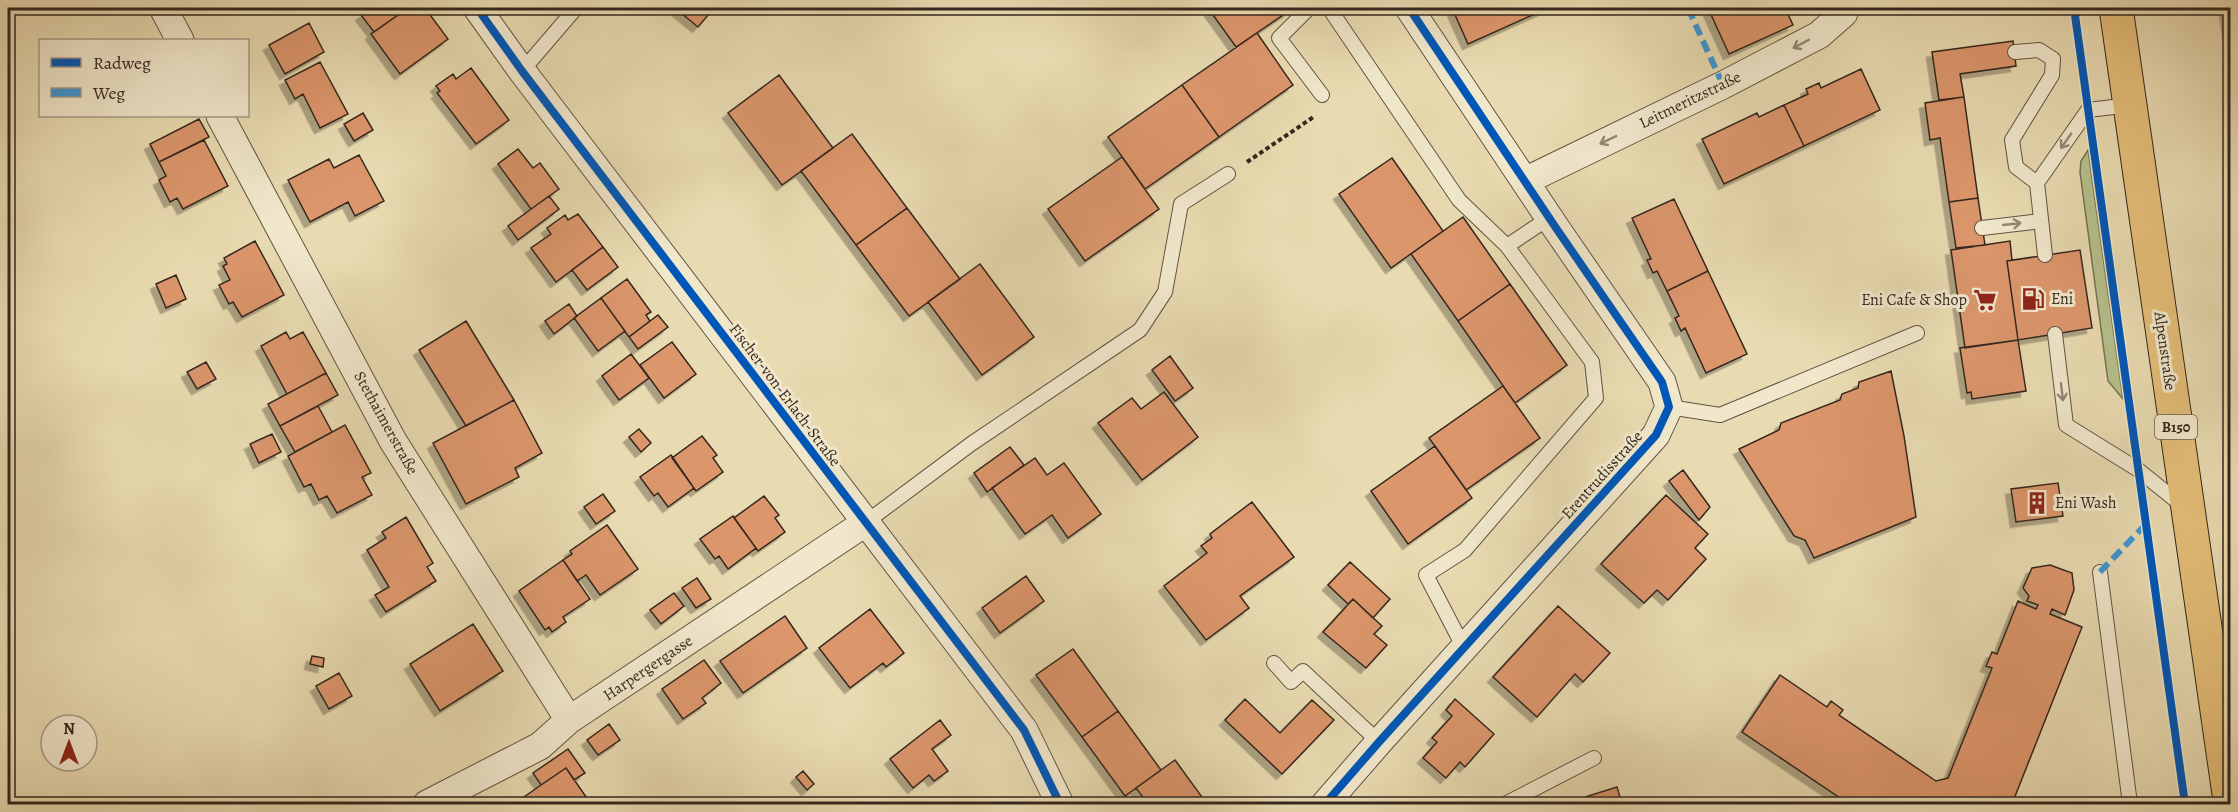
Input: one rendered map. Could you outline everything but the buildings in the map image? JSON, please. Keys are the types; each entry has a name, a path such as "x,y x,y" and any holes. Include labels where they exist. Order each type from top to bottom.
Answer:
{"main road":[{"name":"Alpenstraße","path":"2116,8 2230,801"}],"street":[{"path":"163,8 179,39"},
{"name":"Fischer-von-Erlach-Straße","path":"477,8 522,72 1024,730 1060,804"},
{"path":"1409,8 1662,382 1669,407"},
{"name":"Leitmeritzstraße","path":"1525,181 1723,85 1819,35 1844,13 1845,8"},
{"name":"Stethaimerstraße","path":"221,117 393,441 569,720"},
{"name":"Erentrudisstraße","path":"1325,804 1656,435 1669,407"},
{"name":"Harpergergasse","path":"427,804 540,746 569,720 865,523"}],"lane":[{"path":"522,72 576,8"},
{"path":"1309,8 1279,38 1322,95"},
{"path":"1329,8 1460,200 1507,246 1592,362 1596,398 1465,550 1426,575 1464,648"},
{"path":"2015,52 2039,50 2053,59 2052,75 2012,140 2016,167 2037,183"},
{"path":"2046,255 2037,183 2088,110 2130,105"},
{"path":"865,523 971,444 1140,330 1165,292 1181,204 1228,174"},
{"path":"1507,246 1549,218"},
{"path":"1982,228 2042,221"},
{"path":"1669,407 1720,415 1917,333"},
{"path":"2055,334 2066,425 2137,469 2187,510"},
{"path":"2100,572 2130,804"},
{"path":"1274,663 1291,682 1303,671 1379,742"},
{"path":"1505,804 1594,758"}],"path":[{"path":"1228,174 1323,111"}],"green space":[{"path":"2088,150 2123,399 2108,381 2080,172 2081,161"}],"marked path":[{"path":"1688,8 1723,85"},
{"path":"2100,572 2146,524"}],"cycle path":[{"path":"477,8 522,71 1024,730 1060,804"},
{"path":"1325,804 1656,435 1669,407 1662,382 1409,8"},
{"path":"2074,8 2185,804"}],"place":[{"name":"Eni","path":"2033,299"},
{"name":"Eni Cafe & Shop","path":"1985,300"},
{"name":"Eni Wash","path":"2037,503"}]}
